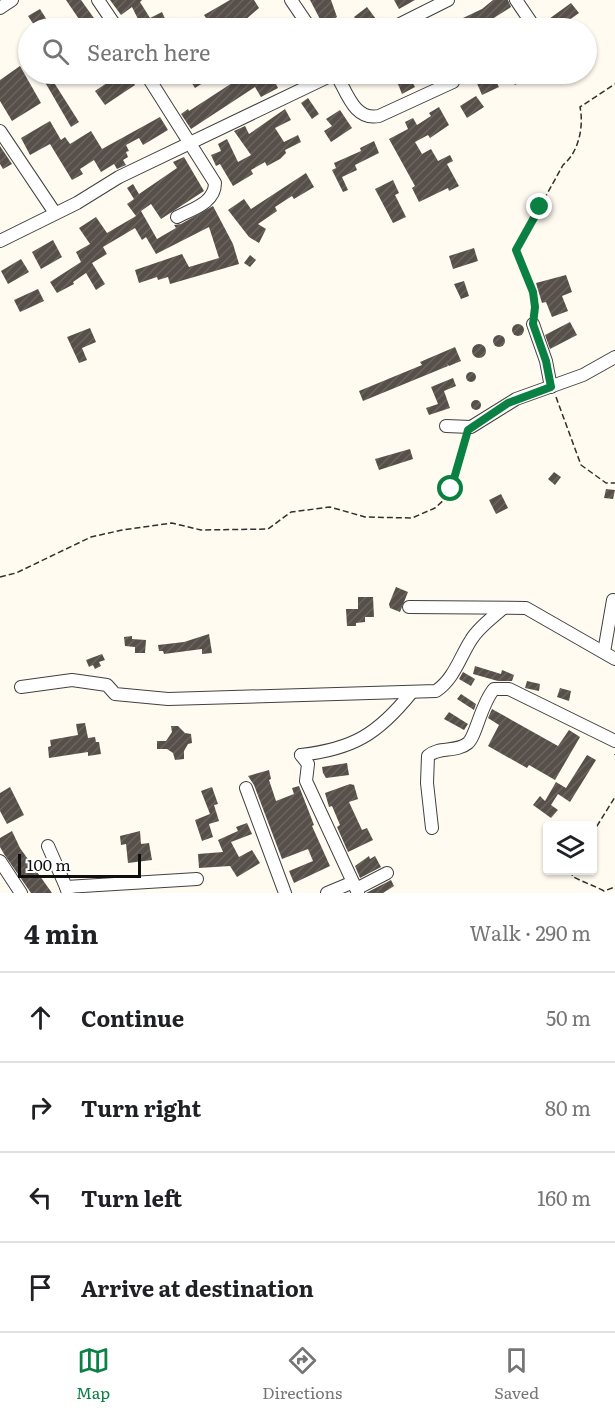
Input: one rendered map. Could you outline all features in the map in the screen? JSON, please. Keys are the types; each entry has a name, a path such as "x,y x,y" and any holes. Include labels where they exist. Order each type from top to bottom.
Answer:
{"street":[{"path":"0,8 12,0"},
{"path":"98,0 110,18"},
{"path":"291,0 303,18"},
{"path":"412,18 448,0"},
{"path":"516,0 528,18"},
{"path":"153,84 213,177 215,188 207,201 177,217"},
{"path":"0,241 191,142 314,84"},
{"path":"341,84 359,113 369,118 380,116 449,84"},
{"path":"0,131 55,213"},
{"path":"533,324 546,361 551,387"},
{"path":"446,426 471,427 516,399 583,375 615,357"},
{"path":"604,652 613,600"},
{"path":"409,607 526,609 615,659"},
{"path":"21,687 72,680 107,685 115,694 168,699 436,691 443,686 472,637 502,609"},
{"path":"432,828 427,783 428,756 434,752 457,749 467,744 474,734 486,698 494,689 509,688 615,741"},
{"path":"354,888 306,781 308,764 301,755 339,749 369,735 411,693"},
{"path":"246,788 285,893"},
{"path":"48,846 67,890 197,879"},
{"path":"0,861 21,893"},
{"path":"327,893 358,888 387,873"}],"path":[{"path":"533,324 535,307 533,292 516,250 563,165 572,158 579,140 582,116 580,106 615,84"},
{"path":"551,387 581,465 606,483 615,483"},
{"path":"0,578 91,537 122,530 172,523 201,530 268,529 291,512 330,507 365,517 412,518 435,508 447,497 456,479 460,453 468,430 477,422"},
{"path":"597,826 615,797"},
{"path":"572,875 605,892 615,887"}],"building":[{"path":"66,0 81,0 94,18 78,18"},
{"path":"110,0 142,0 140,2 150,18 138,18 132,7 121,15"},
{"path":"230,0 254,0 259,8 248,18 206,18 204,15"},
{"path":"310,0 331,0 337,17 319,18"},
{"path":"394,0 415,0 399,9"},
{"path":"493,0 508,0 511,7 494,18 463,18 482,9"},
{"path":"571,3 579,13 572,18 550,18"},
{"path":"367,7 375,18 355,18"},
{"path":"40,9 46,18 29,18 28,16"},
{"path":"162,12 165,18 150,18"},
{"path":"18,67 18,84 30,84 41,103 12,121 0,101 0,80"},
{"path":"46,84 55,84 79,122 71,127"},
{"path":"105,84 135,85 105,105 95,91"},
{"path":"231,84 276,84 278,88 261,97 255,87 191,129 181,114 188,109 189,111"},
{"path":"398,84 413,84 415,87 402,94"},
{"path":"477,84 497,84 499,87 482,95"},
{"path":"476,96 484,107 467,118 460,106"},
{"path":"308,98 319,114 312,119 301,103"},
{"path":"439,107 449,125 430,138 428,135 415,142 422,154 431,149 438,161 450,155 453,161 447,164 459,186 449,191 448,188 419,202 412,188 415,186 389,139 408,129 405,122 413,118 417,125 431,116 429,113"},
{"path":"285,109 291,120 275,128 284,142 298,135 301,142 285,150 286,153 280,159 267,166 265,162 251,170 253,174 233,186 220,164 216,166 211,155 221,151 218,144 227,139 238,162 251,155 234,131 245,126 249,134"},
{"path":"340,110 352,128 331,142 324,131 332,126 326,119"},
{"path":"160,117 168,130 143,145 139,138 126,145 129,151 126,152 128,157 123,160 126,165 117,169 114,164 101,172 94,160 80,169 83,174 72,180 50,144 30,155 21,138 50,121 61,140 65,137 70,144 91,131 102,149"},
{"path":"374,141 379,153 355,165 357,170 342,177 348,190 343,192 332,170 336,168 334,163 361,151 360,148"},
{"path":"0,146 12,164 3,169 0,164"},
{"path":"184,157 204,191 161,219 151,204 141,211 157,239 176,228 174,225 181,224 213,206 233,244 239,264 170,284 168,277 158,280 157,277 139,283 135,270 182,254 189,267 219,258 209,227 156,254 146,237 142,240 135,228 103,247 107,254 92,263 105,284 96,290 86,273 73,282 74,284 57,293 50,282 81,262 76,252 90,244 79,228 96,217 107,233 136,216 127,204 134,199 127,188 133,184 139,194 177,168 173,162"},
{"path":"306,173 314,187 294,199 292,196 275,207 277,211 258,224 266,229 259,243 249,237 228,210 244,199 251,209"},
{"path":"393,180 399,193 395,195 406,217 393,223 375,189"},
{"path":"53,240 62,257 41,269 32,252"},
{"path":"474,248 478,261 453,269 449,256"},
{"path":"250,255 256,260 250,267 244,263"},
{"path":"21,259 29,272 8,284 1,271"},
{"path":"566,275 572,292 562,296 568,311 552,317 546,302 542,303 536,283"},
{"path":"464,281 469,296 461,299 454,284"},
{"path":"38,289 44,301 20,312 14,300"},
{"path":"570,322 577,335 550,349 545,335"},
{"path":"520,324 523,325 523,335 516,336 513,335 512,328 513,325"},
{"path":"90,328 96,342 82,348 87,360 79,363 67,337"},
{"path":"499,335 505,341 499,347 493,341"},
{"path":"479,344 484,346 486,351 484,356 479,358 474,356 472,351 474,346"},
{"path":"455,347 461,361 449,366 447,364 448,366 363,401 359,391 422,365 420,362"},
{"path":"471,372 475,373 475,381 471,382 467,381 466,377 467,373"},
{"path":"453,378 456,386 444,391 450,408 429,415 426,408 438,404 431,387"},
{"path":"476,400 480,401 480,409 476,410 472,409 471,405 472,401"},
{"path":"410,449 413,459 379,470 375,459"},
{"path":"554,472 561,477 555,485 548,479"},
{"path":"606,489 615,490 613,499 604,498"},
{"path":"501,494 508,508 496,514 489,500"},
{"path":"396,587 408,592 400,612 390,608 389,604"},
{"path":"358,597 373,597 374,617 365,617 365,622 356,623 356,626 347,626 346,609 358,609"},
{"path":"209,634 212,653 202,654 202,649 164,654 163,651 159,651 158,645 184,642"},
{"path":"132,636 132,639 146,640 145,653 135,653 135,647 125,646 124,637"},
{"path":"102,654 105,660 99,662 101,666 95,669 93,665 89,667 86,660"},
{"path":"475,666 501,674 502,670 514,675 512,681 498,681 473,674"},
{"path":"463,672 475,679 471,686 459,679"},
{"path":"527,681 540,684 539,691 525,688"},
{"path":"560,688 571,691 569,701 557,697"},
{"path":"461,694 476,704 474,710 457,699"},
{"path":"492,709 558,746 569,730 580,737 555,780 529,765 527,768 488,746 499,725 488,718"},
{"path":"449,712 468,724 464,730 444,719"},
{"path":"85,723 88,738 95,737 96,742 99,742 101,754 88,756 88,752 49,758 50,740 78,735 76,724"},
{"path":"171,726 178,726 185,733 191,734 192,743 188,744 184,751 184,759 175,760 173,753 167,749 157,749 157,741 166,741 172,732"},
{"path":"587,755 596,760 570,802 558,794 551,805 558,810 551,818 533,805 540,796 545,801 556,782 566,788"},
{"path":"347,763 349,775 326,778 323,773 322,767"},
{"path":"269,770 271,779 269,780 276,801 294,794 292,788 299,786 314,825 312,826 330,866 294,883 289,871 313,861 308,849 282,859 254,785 248,776"},
{"path":"350,784 354,785 358,799 349,802 362,830 367,828 373,840 348,852 337,827 340,825 332,806 329,807 325,793"},
{"path":"10,787 24,815 7,824 0,811 0,793"},
{"path":"212,787 218,804 214,805 219,821 209,824 213,837 202,841 195,820 210,814 201,791"},
{"path":"247,823 252,834 231,842 239,857 252,850 260,863 237,877 230,866 199,868 198,854 223,852 218,840 238,831 236,827"},
{"path":"12,831 20,848 52,893 31,893 4,854 0,847 0,838"},
{"path":"140,831 141,844 149,843 152,860 128,863 126,844 121,845 120,836"},
{"path":"369,856 370,859 375,856 381,867 360,878 355,866"},
{"path":"391,880 394,886 383,893 366,893"}],"route":[{"path":"451,489 456,479 460,453 468,430 508,403 551,387 546,361 533,324 535,307 533,292 516,250 540,207"}]}
